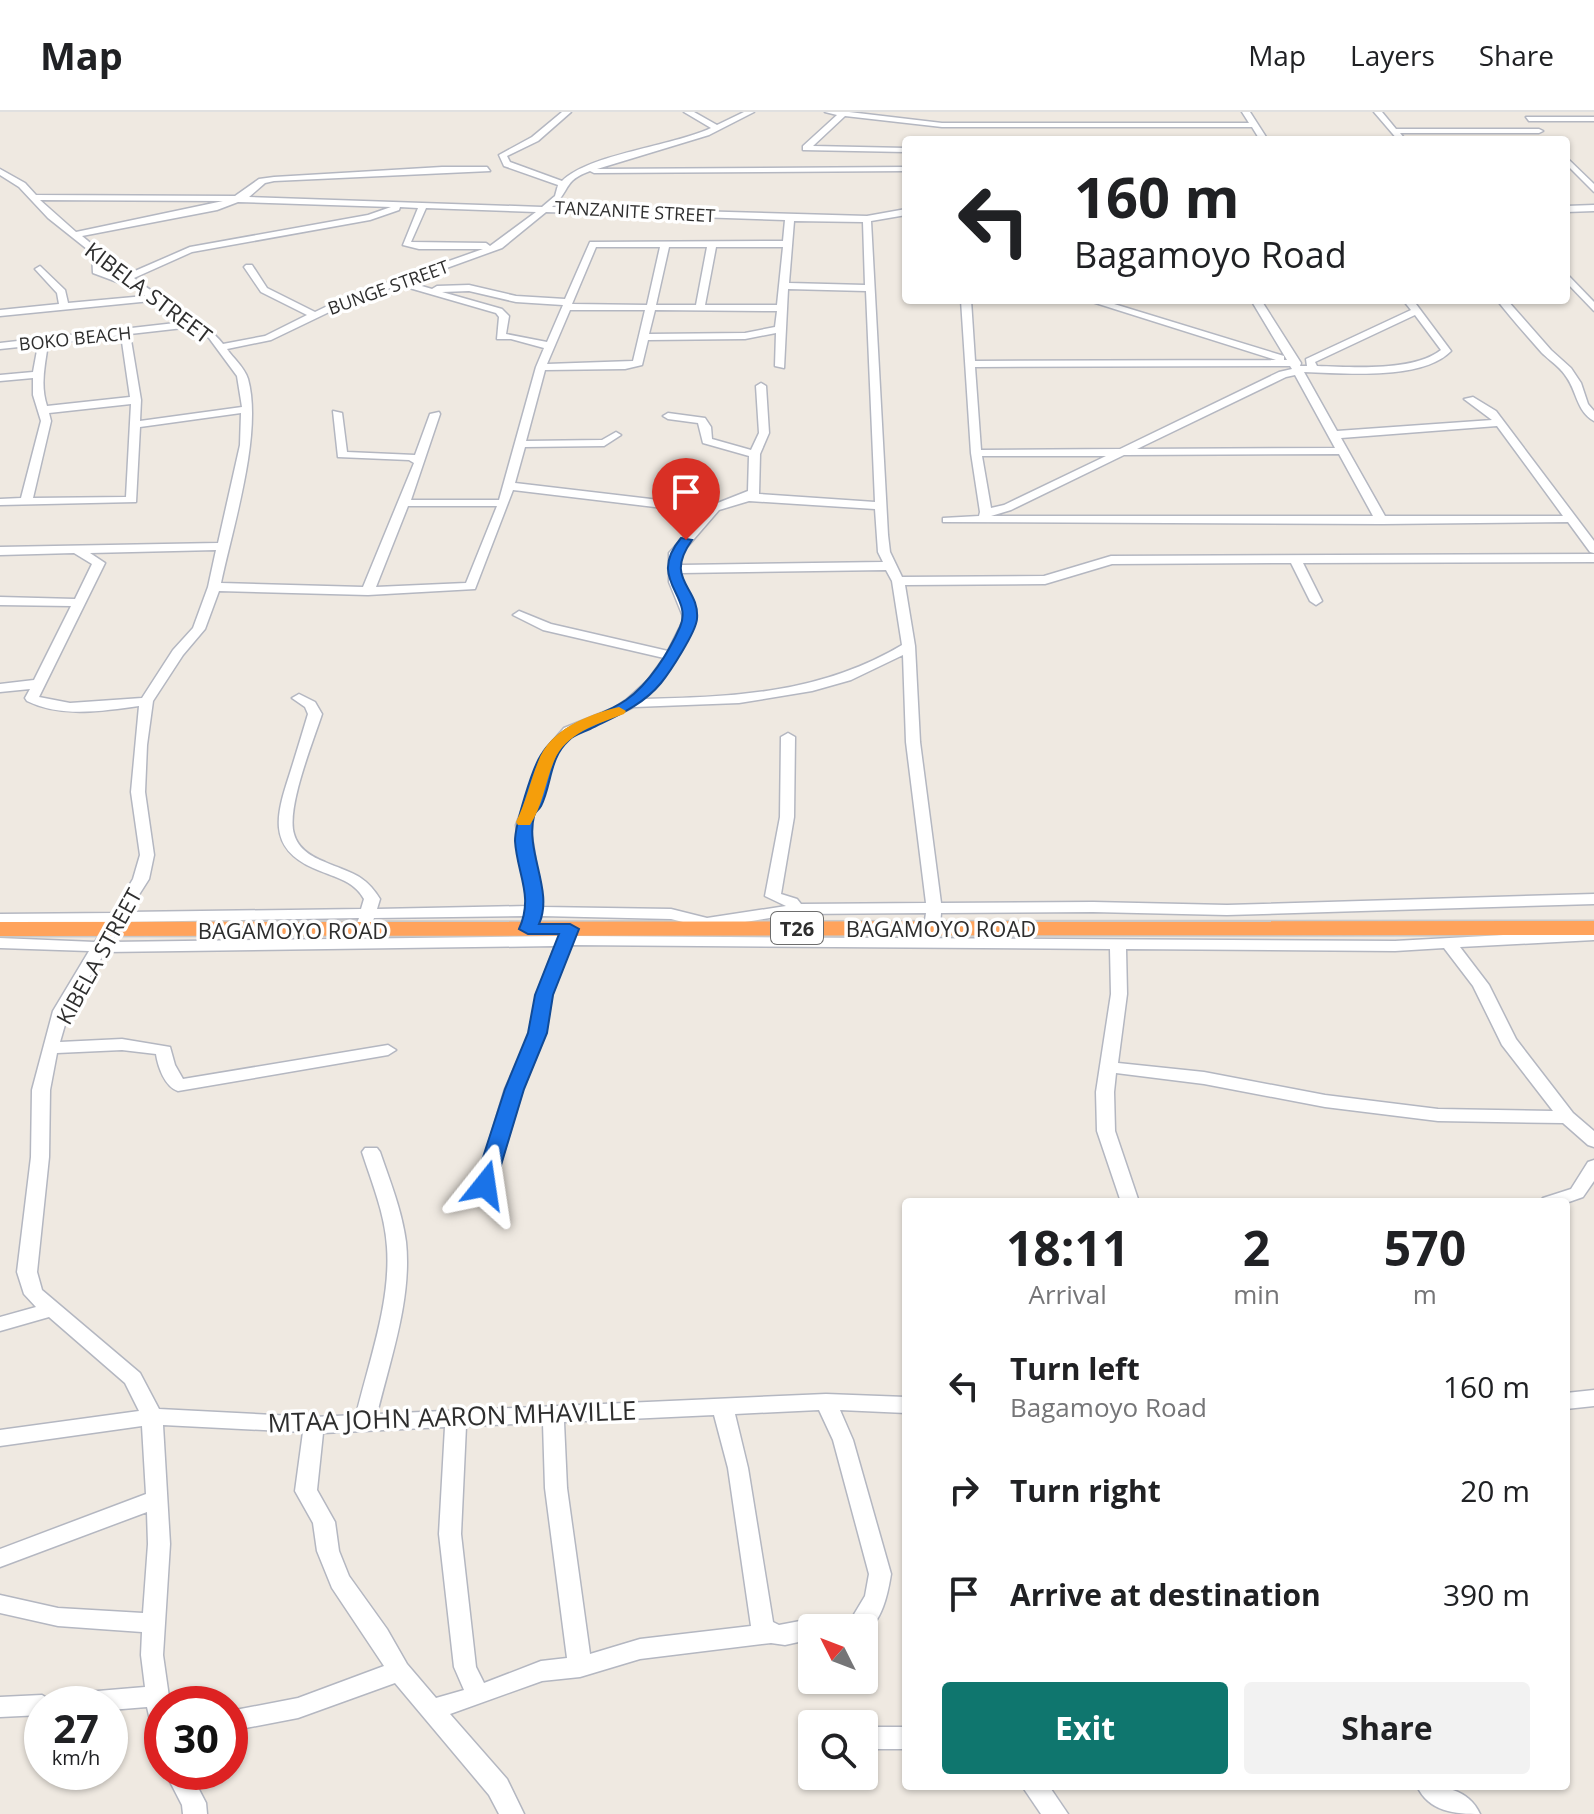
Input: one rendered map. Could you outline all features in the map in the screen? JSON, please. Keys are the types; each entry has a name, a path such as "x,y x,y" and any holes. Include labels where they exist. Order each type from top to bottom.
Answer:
{"highway":[{"name":"BAGAMOYO ROAD","path":"0,929 110,930 532,920 568,934 933,917 1234,931 1594,928"}],"street":[{"path":"563,184 507,164 503,155 535,139 567,112"},
{"path":"688,112 717,128"},
{"name":"TANZANITE STREET","path":"545,207 561,194 563,184 581,172 717,128 750,112"},
{"path":"829,112 942,125 1253,125"},
{"path":"1246,112 1261,136"},
{"path":"1378,112 1399,136"},
{"path":"581,172 902,169 901,150 806,148 843,114"},
{"path":"1526,115 1594,119"},
{"path":"1526,115 1544,136"},
{"path":"942,125 944,136"},
{"path":"1395,131 1539,131"},
{"path":"1570,167 1594,189"},
{"path":"75,235 206,210 238,199 262,181 274,179 487,169"},
{"name":"KIBELA STREET","path":"0,171 153,298 212,336 242,376 247,409 245,445 214,587 199,629 178,653 146,701 138,792 147,855 141,879 61,1011 50,1048 41,1090 40,1157 27,1272 34,1294 133,1378 152,1417 157,1499 158,1576 152,1623 156,1686"},
{"path":"21,190 545,207"},
{"path":"128,277 190,250 370,217 402,204"},
{"path":"423,205 405,241 409,244 499,246"},
{"name":"TANZANITE STREET","path":"545,207 790,218 867,219 902,213"},
{"name":"BUNGE STREET","path":"220,347 268,338 314,315 499,246 522,230 545,207"},
{"path":"1570,209 1594,208"},
{"path":"1570,209 1594,217"},
{"path":"780,366 790,218"},
{"path":"867,219 879,506 884,552 898,581 909,646 913,742 933,917"},
{"path":"214,587 368,591 471,586 504,503 541,367 593,244 789,244"},
{"path":"541,367 638,363 665,244"},
{"path":"700,308 712,244"},
{"path":"96,253 94,267 99,274 140,287"},
{"path":"249,267 264,290 314,315"},
{"path":"40,269 62,292 64,308"},
{"path":"1570,281 1594,308"},
{"path":"399,282 499,311 504,316 500,337 511,336 550,346"},
{"path":"785,286 870,288"},
{"path":"427,290 469,288 516,299 567,304 649,308 783,308"},
{"path":"0,313 153,298"},
{"path":"966,304 976,453 985,517"},
{"path":"1104,304 1268,354 1296,367"},
{"path":"1258,304 1382,521"},
{"path":"969,364 1399,369 1441,358 1446,351 1411,304"},
{"path":"1505,304 1567,370 1576,383 1583,404 1594,418"},
{"path":"1313,369 1310,361 1416,311"},
{"name":"BOKO BEACH","path":"0,346 197,324"},
{"path":"646,337 745,336 772,332 781,326"},
{"path":"0,502 132,500 136,400 125,333"},
{"path":"26,502 46,421 38,395 43,342"},
{"path":"985,517 1296,367"},
{"path":"0,378 38,375"},
{"path":"747,497 754,489 755,454 764,433 761,386"},
{"path":"1469,399 1488,409 1594,549"},
{"path":"43,410 136,400"},
{"path":"134,425 247,409"},
{"path":"337,413 342,455 419,460"},
{"path":"368,591 435,414"},
{"path":"668,416 701,420 706,427 707,441 755,454"},
{"path":"1332,435 1499,423"},
{"path":"520,444 604,443 616,435"},
{"path":"976,453 1341,451"},
{"path":"509,486 605,500 712,510 747,497 879,506"},
{"path":"403,503 504,503"},
{"path":"712,510 675,553 673,569 690,619 655,680 632,703 564,735 547,758 523,825 532,920 671,914 707,926 795,909 933,917 1594,899"},
{"path":"947,520 985,517 1382,521 1569,519"},
{"path":"0,551 225,546"},
{"path":"76,549 99,563"},
{"path":"131,550 99,563 31,695 40,703 111,707 146,701"},
{"path":"898,581 1045,580 1111,560 1594,558"},
{"path":"1296,560 1316,601"},
{"path":"673,569 890,566"},
{"path":"0,601 81,603"},
{"path":"519,615 547,627 670,655"},
{"path":"632,703 722,698 837,683 872,669 909,646"},
{"path":"0,688 37,684"},
{"path":"299,698 310,705 315,714 285,812 284,827 289,840 306,859 320,868 354,877 363,883 372,899 365,923"},
{"path":"788,737 787,817 773,896 792,902 795,909"},
{"path":"0,919 110,930 568,934 1118,945 1395,946 1594,935"},
{"path":"0,943 110,930"},
{"path":"485,1185 514,1089 538,1033 544,995 568,934"},
{"path":"1448,942 1481,985 1508,1041 1567,1117 1594,1141"},
{"path":"1118,945 1119,994 1109,1067 1106,1131 1129,1198"},
{"path":"50,1048 131,1045 157,1048 164,1051 166,1065 178,1085 388,1050"},
{"path":"1109,1067 1204,1078 1325,1101 1438,1115 1567,1117"},
{"path":"365,1422 385,1336 397,1258 394,1230 371,1152"},
{"path":"1561,1198 1577,1193 1594,1166"},
{"path":"0,1324 50,1310"},
{"path":"1570,1401 1594,1398"},
{"path":"826,1402 843,1440 880,1574 876,1596 867,1614"},
{"name":"MTAA JOHN AARON MHAVILLE","path":"0,1438 152,1417 314,1425 826,1402 902,1405"},
{"path":"723,1408 738,1468 758,1611 768,1634"},
{"path":"553,1414 556,1488 580,1667"},
{"path":"456,1418 450,1534 465,1667 478,1696"},
{"path":"314,1425 306,1491 324,1522 328,1551 340,1581 379,1636 399,1671 498,1787 512,1814"},
{"path":"0,1558 157,1499"},
{"path":"0,1604 58,1617 152,1623"},
{"path":"432,1709 478,1696 541,1671 580,1667 640,1649 768,1634 781,1637 798,1632"},
{"path":"248,1718 298,1708 399,1671"},
{"path":"0,1707 24,1706"},
{"path":"878,1738 902,1738"},
{"path":"187,1790 194,1803 195,1814"},
{"path":"1037,1790 1056,1814"},
{"path":"1435,1790 1468,1814"}],"slow traffic":[{"path":"524,822 552,749 564,735 619,711"}],"route":[{"path":"485,1185 514,1089 538,1033 544,995 570,929 528,929 536,911 524,840 526,813 532,806 547,758 564,735 632,703 655,680 686,631 690,619 673,569 675,553 686,540"}]}
